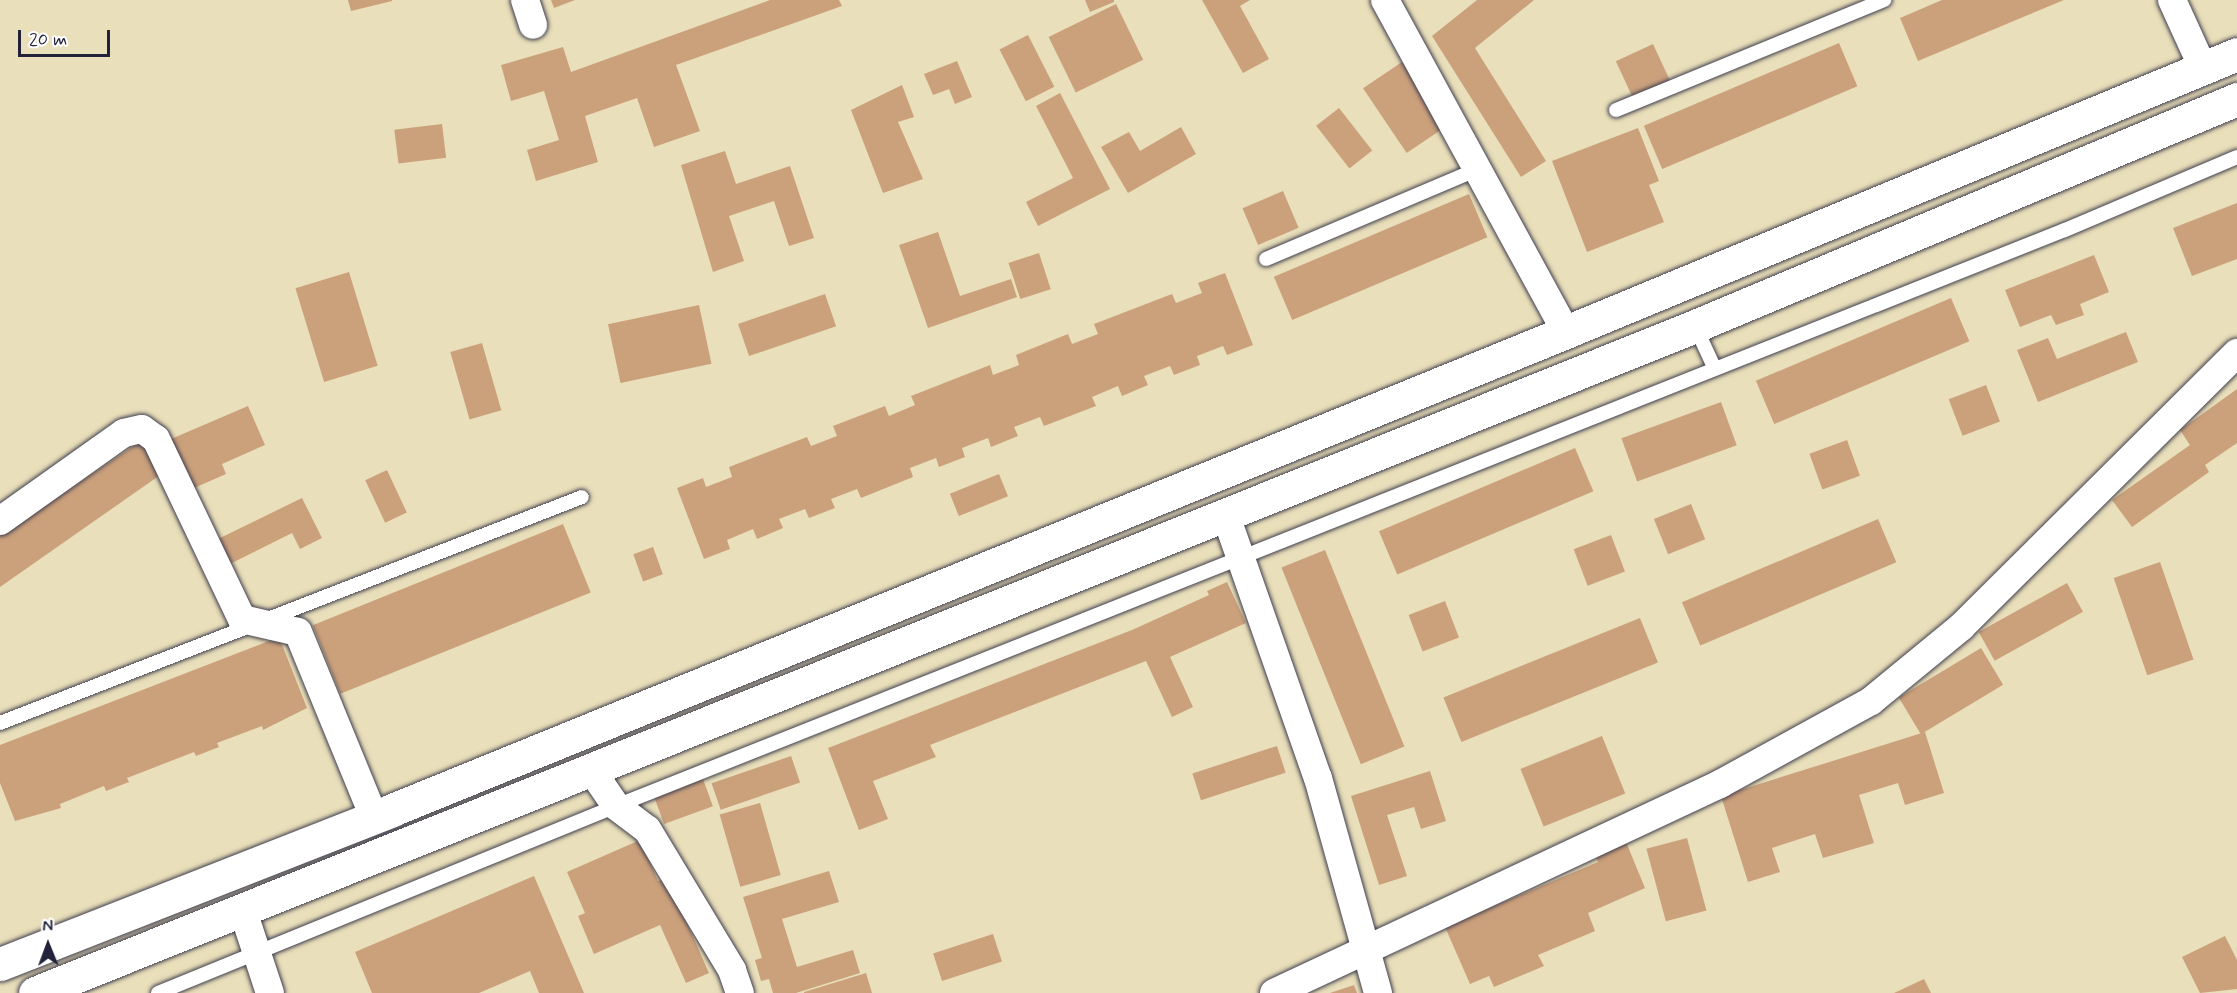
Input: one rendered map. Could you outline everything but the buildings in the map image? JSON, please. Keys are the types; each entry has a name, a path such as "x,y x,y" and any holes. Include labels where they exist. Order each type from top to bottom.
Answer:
{"main road":[{"path":"0,964 383,813 1566,332 2237,54"},
{"path":"35,993 405,847 1695,326 2237,99"},
{"path":"383,813 405,847"}],"street":[{"path":"1385,0 1479,168 1566,332"},
{"path":"2172,0 2204,68"},
{"path":"1274,993 1720,783 1871,700 1961,627 2237,353"},
{"path":"0,521 124,433 142,429 156,439 242,619 255,624 298,632 383,813"},
{"path":"1226,516 1318,778 1378,993"},
{"path":"592,771 616,806 647,829 732,970 740,993"},
{"path":"243,911 270,993"}],"lane":[{"path":"1616,111 1884,0"},
{"path":"158,993 616,806 1715,369 2237,157"},
{"path":"1266,259 1479,168"},
{"path":"1695,326 1715,369"},
{"path":"0,723 582,497"}]}
